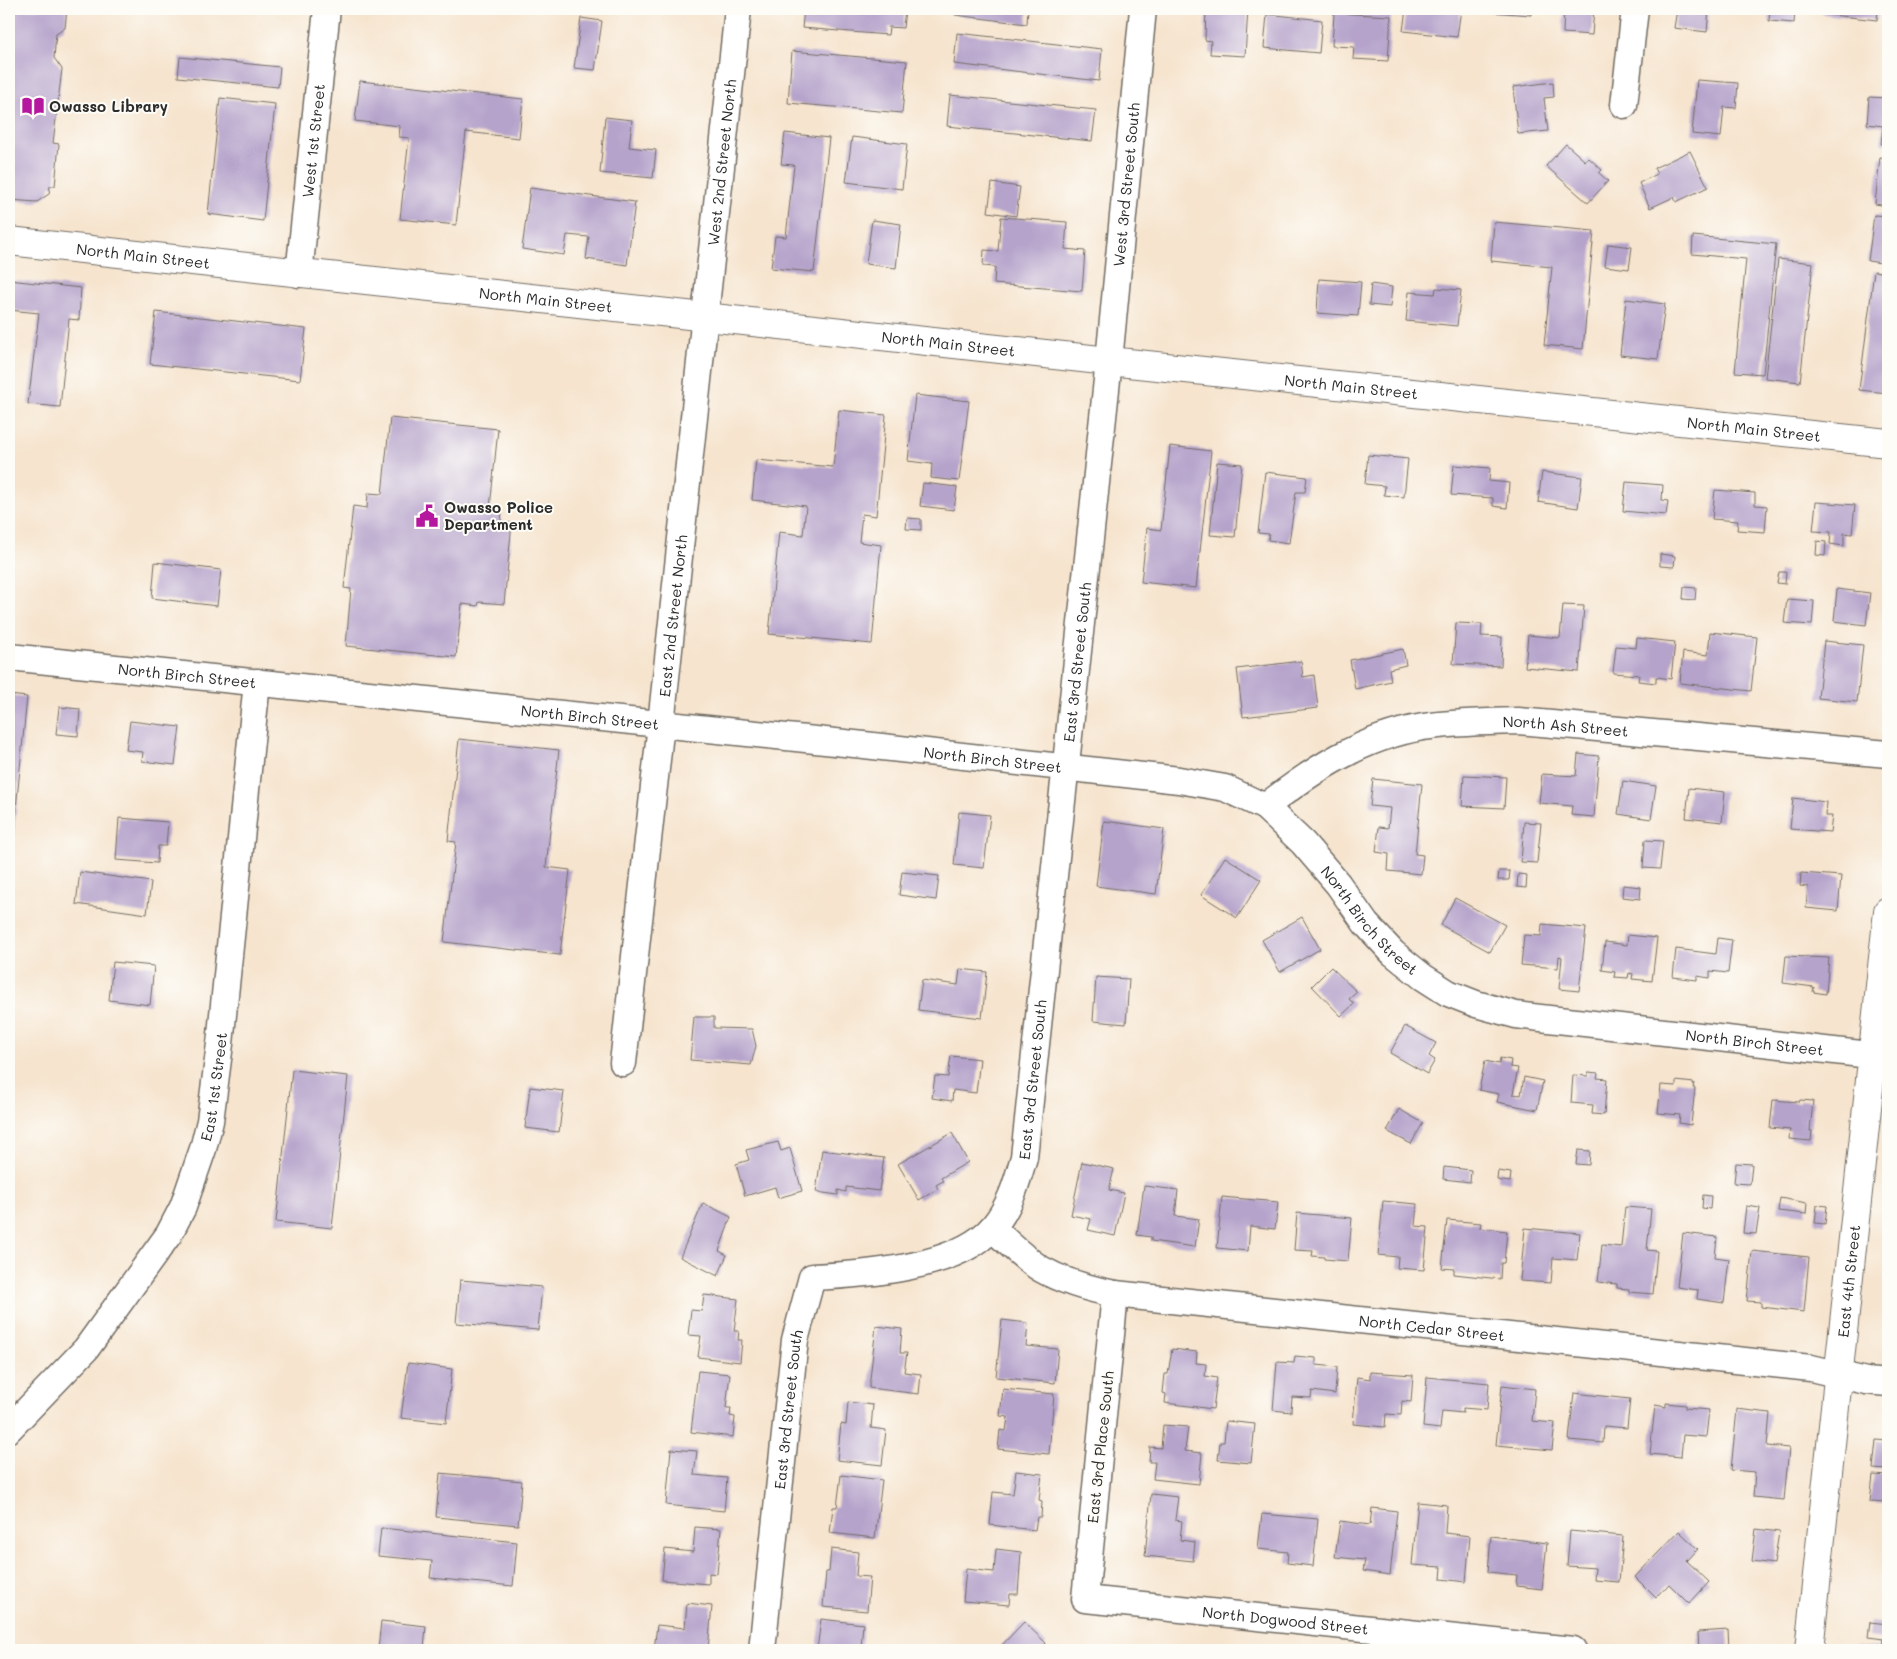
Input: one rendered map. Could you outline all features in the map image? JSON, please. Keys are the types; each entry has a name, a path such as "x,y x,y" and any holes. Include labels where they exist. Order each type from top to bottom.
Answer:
{"main road":[{"name":"North Main Street","path":"9,241 299,274 1888,443"},
{"name":"East 4th Street","path":"1809,1650 1838,1374 1880,1056 1888,911"}],"street":[{"name":"West 1st Street","path":"299,274 327,9"},
{"name":"West 2nd Street North","path":"705,316 738,9"},
{"name":"West 3rd Street South","path":"1110,361 1143,9"},
{"path":"1624,105 1635,9"},
{"name":"East 2nd Street North","path":"623,1063 662,724 705,316"},
{"name":"East 3rd Street South","path":"762,1650 795,1340 812,1278 860,1275 908,1267 964,1250 992,1228 1006,1208 1016,1185 1024,1157 1110,361"},
{"name":"North Birch Street","path":"9,657 662,724 1179,780 1225,788 1265,807 1303,842 1338,884 1366,924 1393,953 1448,993 1476,1004 1516,1015 1549,1020 1880,1056"},
{"name":"East 1st Street","path":"9,1429 86,1349 168,1234 183,1207 203,1149 210,1120 220,1044 257,682"},
{"name":"North Ash Street","path":"1265,807 1286,790 1338,756 1379,738 1423,727 1518,720 1888,754"},
{"name":"North Cedar Street","path":"992,1228 1041,1269 1089,1289 1115,1294 1801,1367 1888,1383"},
{"name":"East 3rd Place South","path":"1085,1599 1115,1294"},
{"name":"North Dogwood Street","path":"1085,1599 1573,1650"}],"building":[{"name":"Owasso Library","path":"13,9 67,9 65,28 56,34 54,58 62,69 53,143 59,144 55,186 50,186 49,194 37,202 9,200 9,44"},
{"path":"804,9 905,9 903,28 889,27 888,35 802,28"},
{"path":"956,9 1028,9 1027,24 955,15"},
{"path":"1206,9 1248,9 1245,56 1210,54 1211,41 1205,40"},
{"path":"1406,9 1461,9 1457,37 1403,31"},
{"path":"1477,9 1531,9 1531,15 1476,11"},
{"path":"1564,9 1594,9 1592,35 1563,33"},
{"path":"1677,9 1709,9 1707,32 1674,28"},
{"path":"1770,9 1802,9 1802,12 1795,11 1794,23 1769,21"},
{"path":"1823,9 1878,9 1877,20 1822,14"},
{"path":"1334,13 1391,16 1388,61 1353,59 1354,47 1332,46"},
{"path":"1267,14 1322,20 1319,53 1264,48"},
{"path":"581,18 602,21 595,70 574,68"},
{"path":"957,33 1102,49 1099,81 954,64"},
{"path":"792,51 907,61 902,113 788,103"},
{"path":"180,57 280,67 278,87 178,77"},
{"path":"1697,80 1738,83 1736,108 1724,107 1721,137 1692,134"},
{"path":"360,81 523,99 519,138 466,132 456,225 400,219 409,138 399,137 400,126 355,121"},
{"path":"1553,82 1554,97 1544,98 1548,131 1518,134 1513,87"},
{"path":"950,95 1096,110 1092,141 947,126"},
{"path":"1869,97 1888,98 1888,145 1881,144 1883,126 1867,124"},
{"path":"220,98 275,104 263,221 208,214"},
{"path":"605,117 632,120 629,147 656,150 653,178 600,173"},
{"path":"785,133 829,138 814,272 771,268 775,236 786,237 794,165 781,164"},
{"path":"852,137 907,144 902,189 846,182"},
{"path":"1566,144 1585,161 1589,158 1602,170 1599,173 1608,181 1588,203 1546,166"},
{"path":"1690,151 1708,187 1676,202 1674,197 1650,208 1639,183 1657,174 1654,168"},
{"path":"1880,157 1888,158 1888,206 1875,204"},
{"path":"992,183 1020,187 1016,216 988,212"},
{"path":"530,188 635,202 627,265 586,259 589,237 567,235 564,255 522,249"},
{"path":"1874,215 1888,216 1888,264 1868,261"},
{"path":"1001,217 1067,222 1065,249 1085,251 1082,291 994,284 995,267 983,266 984,250 998,251"},
{"path":"872,220 901,224 896,268 866,264"},
{"path":"1494,222 1594,231 1583,349 1544,345 1552,267 1491,261"},
{"path":"1693,236 1776,244 1763,374 1735,372 1746,259 1692,254"},
{"path":"1608,244 1632,247 1629,269 1605,266"},
{"path":"1778,259 1813,263 1800,382 1765,378"},
{"path":"1874,271 1888,273 1888,393 1859,390"},
{"path":"1319,279 1361,282 1358,316 1317,313"},
{"path":"9,280 81,288 79,320 69,319 60,407 28,404 39,313 9,310"},
{"path":"1371,284 1392,287 1390,307 1369,305"},
{"path":"1436,288 1461,290 1457,326 1406,321 1409,292 1435,294"},
{"path":"1626,299 1665,304 1658,359 1620,355"},
{"path":"156,312 306,329 300,380 150,364"},
{"path":"915,395 969,401 959,481 931,478 932,464 908,461"},
{"path":"839,410 886,415 876,516 862,514 859,542 881,545 872,644 769,634 779,532 803,535 806,506 752,500 756,460 833,467"},
{"name":"Owasso Police Department","path":"390,418 498,429 490,508 502,510 501,522 512,523 504,604 479,602 478,606 462,604 456,657 346,646 351,589 344,588 353,506 367,508 368,493 382,494"},
{"path":"1170,446 1211,451 1196,588 1141,582 1147,528 1161,530"},
{"path":"1368,455 1408,459 1404,497 1384,495 1385,486 1365,484"},
{"path":"1217,462 1242,464 1235,537 1210,535"},
{"path":"1454,465 1490,468 1489,481 1509,483 1507,508 1493,506 1493,498 1451,495"},
{"path":"1265,472 1307,477 1305,492 1296,492 1289,543 1268,540 1269,534 1258,533"},
{"path":"1542,472 1582,477 1578,508 1538,502"},
{"path":"1626,482 1663,485 1662,500 1668,501 1666,515 1623,511"},
{"path":"923,483 957,487 954,510 920,506"},
{"path":"1715,490 1755,493 1755,505 1767,506 1765,532 1737,530 1738,521 1712,519"},
{"path":"1816,502 1855,505 1852,534 1844,533 1844,546 1830,544 1831,532 1813,531"},
{"path":"907,518 921,519 921,530 906,529"},
{"path":"1817,541 1826,542 1825,556 1816,555"},
{"path":"1660,554 1675,556 1674,567 1660,566"},
{"path":"155,562 221,570 217,606 152,598"},
{"path":"1779,572 1786,572 1785,584 1777,583"},
{"path":"1684,587 1696,588 1695,600 1683,599"},
{"path":"1837,589 1870,593 1866,625 1834,621"},
{"path":"1787,599 1814,601 1812,625 1784,623"},
{"path":"1563,605 1584,606 1579,672 1525,667 1528,635 1560,638"},
{"path":"1456,623 1482,624 1481,636 1502,637 1501,666 1453,664"},
{"path":"1710,632 1757,637 1751,691 1680,683 1683,652 1708,655"},
{"path":"1637,638 1675,642 1671,679 1656,677 1656,683 1638,681 1639,675 1613,673 1616,646 1636,648"},
{"path":"1824,641 1863,645 1857,702 1818,698"},
{"path":"1403,649 1406,665 1389,669 1391,681 1355,689 1350,660"},
{"path":"1301,661 1303,677 1314,675 1318,708 1243,717 1237,669"},
{"path":"9,695 27,697 10,871 9,871"},
{"path":"59,707 80,709 78,736 56,734"},
{"path":"130,721 180,727 175,765 142,761 143,752 126,750"},
{"path":"459,739 559,750 546,867 570,870 560,955 444,942 456,842 448,841"},
{"path":"1578,754 1599,756 1594,817 1571,815 1572,806 1539,803 1542,774 1576,776"},
{"path":"1464,775 1506,777 1504,808 1462,806"},
{"path":"1373,779 1422,784 1415,854 1423,855 1421,874 1388,871 1389,854 1376,852 1379,827 1388,828 1390,808 1370,806"},
{"path":"1623,781 1656,786 1651,819 1618,814"},
{"path":"1689,788 1725,792 1722,822 1686,818"},
{"path":"1793,798 1826,802 1825,816 1832,816 1830,832 1790,829"},
{"path":"959,812 990,815 984,868 954,865"},
{"path":"119,818 168,822 166,846 158,846 157,863 116,860"},
{"path":"1104,821 1164,829 1156,894 1096,886"},
{"path":"1524,822 1541,823 1537,863 1521,862"},
{"path":"1645,840 1663,841 1660,869 1643,868"},
{"path":"1225,857 1261,880 1237,918 1201,895"},
{"path":"1499,871 1510,871 1509,880 1498,880"},
{"path":"80,872 151,882 147,914 76,904"},
{"path":"902,872 939,876 936,900 899,895"},
{"path":"1801,873 1841,876 1838,911 1806,908 1808,887 1800,886"},
{"path":"1518,874 1527,875 1526,888 1517,887"},
{"path":"1623,885 1641,887 1640,899 1622,897"},
{"path":"1455,898 1505,925 1490,952 1441,925"},
{"path":"1302,917 1320,949 1280,972 1262,940"},
{"path":"1542,924 1586,928 1579,991 1559,989 1562,957 1559,956 1558,968 1521,965 1524,935 1541,936"},
{"path":"1628,935 1657,938 1652,981 1632,979 1633,974 1629,973 1628,978 1614,977 1615,972 1602,970 1605,942 1627,945"},
{"path":"1718,938 1732,940 1728,973 1710,971 1710,978 1697,976 1697,980 1673,977 1676,949 1716,954"},
{"path":"1786,956 1829,958 1826,994 1813,992 1814,987 1783,983"},
{"path":"113,962 154,966 150,1005 109,1000"},
{"path":"1331,967 1357,992 1349,999 1354,1004 1341,1016 1312,986"},
{"path":"960,969 987,972 982,1018 918,1010 922,980 958,985"},
{"path":"1096,977 1129,979 1126,1024 1093,1021"},
{"path":"694,1017 714,1017 714,1028 752,1029 756,1046 751,1065 690,1060"},
{"path":"1405,1026 1436,1043 1429,1056 1435,1060 1427,1074 1390,1053"},
{"path":"951,1056 980,1059 976,1093 953,1090 952,1101 932,1098 935,1076 948,1077"},
{"path":"1500,1058 1511,1060 1510,1067 1518,1068 1513,1094 1521,1095 1524,1077 1543,1081 1537,1110 1497,1102 1499,1094 1479,1090 1485,1061 1499,1064"},
{"path":"292,1070 348,1076 332,1228 276,1222"},
{"path":"1588,1072 1598,1073 1597,1078 1607,1079 1604,1115 1592,1114 1593,1105 1571,1103 1573,1075 1588,1076"},
{"path":"1676,1081 1694,1083 1691,1125 1679,1123 1680,1115 1658,1113 1661,1085 1676,1086"},
{"path":"530,1087 564,1091 559,1132 525,1128"},
{"path":"1773,1100 1813,1101 1811,1141 1789,1139 1790,1130 1770,1128"},
{"path":"1399,1109 1423,1123 1411,1144 1387,1131"},
{"path":"952,1133 968,1162 941,1178 943,1181 936,1185 938,1189 919,1200 898,1164"},
{"path":"778,1142 781,1151 790,1148 802,1191 778,1198 775,1187 745,1196 736,1164 749,1160 746,1150"},
{"path":"822,1150 884,1158 879,1191 846,1187 846,1192 838,1190 838,1195 816,1192"},
{"path":"1578,1150 1590,1151 1589,1165 1576,1164"},
{"path":"1082,1162 1114,1169 1109,1190 1124,1193 1115,1236 1088,1230 1091,1219 1071,1215"},
{"path":"1736,1163 1752,1164 1750,1184 1734,1183"},
{"path":"1444,1167 1471,1170 1470,1182 1443,1179"},
{"path":"1498,1171 1511,1173 1510,1182 1497,1180"},
{"path":"1144,1186 1178,1190 1175,1216 1199,1219 1195,1247 1151,1241 1151,1237 1137,1235"},
{"path":"1703,1195 1711,1196 1710,1209 1702,1208"},
{"path":"1222,1197 1278,1202 1275,1229 1250,1226 1248,1251 1217,1248"},
{"path":"1780,1198 1807,1203 1806,1214 1778,1211"},
{"path":"1383,1201 1417,1204 1415,1226 1428,1227 1424,1270 1397,1268 1398,1257 1378,1255"},
{"path":"703,1203 731,1217 719,1251 727,1255 718,1276 680,1257"},
{"path":"1817,1205 1827,1206 1825,1224 1815,1223"},
{"path":"1746,1206 1760,1208 1756,1234 1743,1233"},
{"path":"1625,1207 1651,1209 1647,1250 1657,1251 1653,1294 1629,1292 1629,1289 1617,1288 1617,1284 1598,1282 1602,1245 1621,1247"},
{"path":"1297,1213 1352,1218 1348,1261 1324,1259 1324,1257 1312,1256 1313,1251 1294,1250"},
{"path":"1447,1220 1481,1223 1480,1228 1507,1231 1504,1263 1501,1263 1500,1279 1454,1274 1454,1269 1442,1268"},
{"path":"1525,1228 1580,1233 1577,1260 1553,1258 1551,1283 1520,1281"},
{"path":"1683,1233 1717,1237 1715,1257 1729,1259 1724,1303 1697,1299 1698,1290 1677,1287"},
{"path":"1752,1251 1809,1257 1804,1312 1761,1307 1761,1302 1747,1301"},
{"path":"460,1280 542,1287 538,1330 456,1323"},
{"path":"704,1295 738,1299 734,1331 739,1331 738,1340 742,1340 740,1362 698,1357 701,1336 688,1335 691,1310 702,1311"},
{"path":"1002,1320 1028,1323 1026,1346 1058,1349 1055,1383 996,1377"},
{"path":"876,1326 902,1329 900,1353 907,1353 904,1372 921,1374 919,1394 869,1388"},
{"path":"1172,1349 1197,1352 1196,1363 1206,1364 1205,1376 1217,1378 1213,1409 1165,1403 1166,1394 1163,1393 1165,1374 1168,1374"},
{"path":"1295,1356 1316,1358 1316,1365 1337,1367 1335,1394 1312,1391 1311,1398 1292,1397 1291,1412 1273,1410 1277,1362 1294,1363"},
{"path":"408,1363 452,1369 446,1423 401,1418"},
{"path":"698,1371 730,1374 726,1408 731,1408 730,1416 735,1417 733,1437 691,1432"},
{"path":"1370,1372 1413,1375 1411,1402 1402,1401 1401,1415 1386,1414 1385,1427 1353,1424 1357,1377 1370,1379"},
{"path":"1427,1377 1489,1383 1487,1410 1463,1408 1463,1413 1442,1411 1440,1429 1423,1427"},
{"path":"1502,1385 1535,1389 1532,1421 1555,1423 1552,1450 1496,1445"},
{"path":"1003,1389 1054,1394 1049,1454 998,1449 1000,1430 1006,1431 1008,1417 1000,1416"},
{"path":"1574,1393 1630,1399 1627,1428 1604,1426 1603,1443 1569,1440"},
{"path":"848,1402 873,1405 871,1428 886,1430 882,1465 837,1460 841,1424 846,1425"},
{"path":"1666,1403 1685,1405 1685,1408 1709,1410 1706,1437 1683,1435 1681,1457 1650,1454 1655,1405 1666,1407"},
{"path":"1737,1409 1770,1413 1767,1446 1789,1448 1784,1500 1753,1497 1755,1472 1731,1470"},
{"path":"1226,1421 1255,1424 1251,1463 1218,1460 1220,1442 1224,1442"},
{"path":"1163,1425 1188,1427 1185,1451 1202,1453 1199,1484 1153,1479 1155,1462 1149,1462 1150,1447 1161,1448"},
{"path":"1876,1440 1888,1441 1888,1470 1873,1469"},
{"path":"671,1449 697,1451 694,1475 727,1478 724,1511 666,1505"},
{"path":"1016,1471 1042,1474 1039,1500 1042,1501 1041,1517 1037,1517 1035,1530 990,1525 993,1492 1013,1494"},
{"path":"440,1473 522,1481 518,1525 436,1517"},
{"path":"841,1475 882,1480 875,1538 830,1533 833,1507 837,1507"},
{"path":"1873,1475 1888,1476 1888,1503 1870,1502"},
{"path":"1151,1494 1178,1497 1175,1520 1182,1521 1180,1540 1195,1542 1193,1561 1145,1556"},
{"path":"1418,1502 1447,1505 1445,1533 1470,1536 1466,1582 1441,1579 1442,1567 1412,1565"},
{"path":"1372,1508 1397,1511 1390,1575 1363,1571 1365,1560 1335,1557 1340,1521 1370,1525"},
{"path":"1262,1514 1318,1519 1313,1566 1287,1563 1288,1552 1258,1549"},
{"path":"695,1527 721,1529 717,1574 709,1573 709,1584 662,1580 665,1549 693,1552"},
{"path":"381,1528 517,1542 513,1586 430,1578 432,1561 378,1556"},
{"path":"1756,1529 1779,1532 1774,1564 1752,1561"},
{"path":"1570,1531 1623,1536 1619,1582 1594,1580 1595,1568 1567,1566"},
{"path":"1679,1531 1698,1549 1687,1561 1709,1582 1689,1604 1669,1584 1656,1598 1635,1577"},
{"path":"1491,1536 1547,1543 1542,1589 1516,1586 1517,1575 1488,1572"},
{"path":"831,1549 858,1552 856,1576 870,1577 867,1611 823,1607 826,1572 829,1572"},
{"path":"996,1549 1021,1552 1018,1594 1010,1594 1009,1605 963,1601 966,1569 994,1572"},
{"path":"687,1603 712,1606 708,1650 654,1650 657,1625 685,1628"},
{"path":"821,1619 863,1624 861,1647 871,1648 871,1650 817,1650"},
{"path":"381,1621 426,1626 424,1650 378,1650"},
{"path":"1024,1622 1046,1643 1044,1646 1048,1650 997,1650"},
{"path":"1870,1622 1888,1624 1888,1650 1854,1650 1854,1645 1883,1648 1884,1639 1868,1637"},
{"path":"1728,1630 1729,1650 1699,1650 1698,1632"}],"place":[{"name":"Owasso Library","path":"33,106"},
{"name":"Owasso Police Department","path":"427,516"}]}
